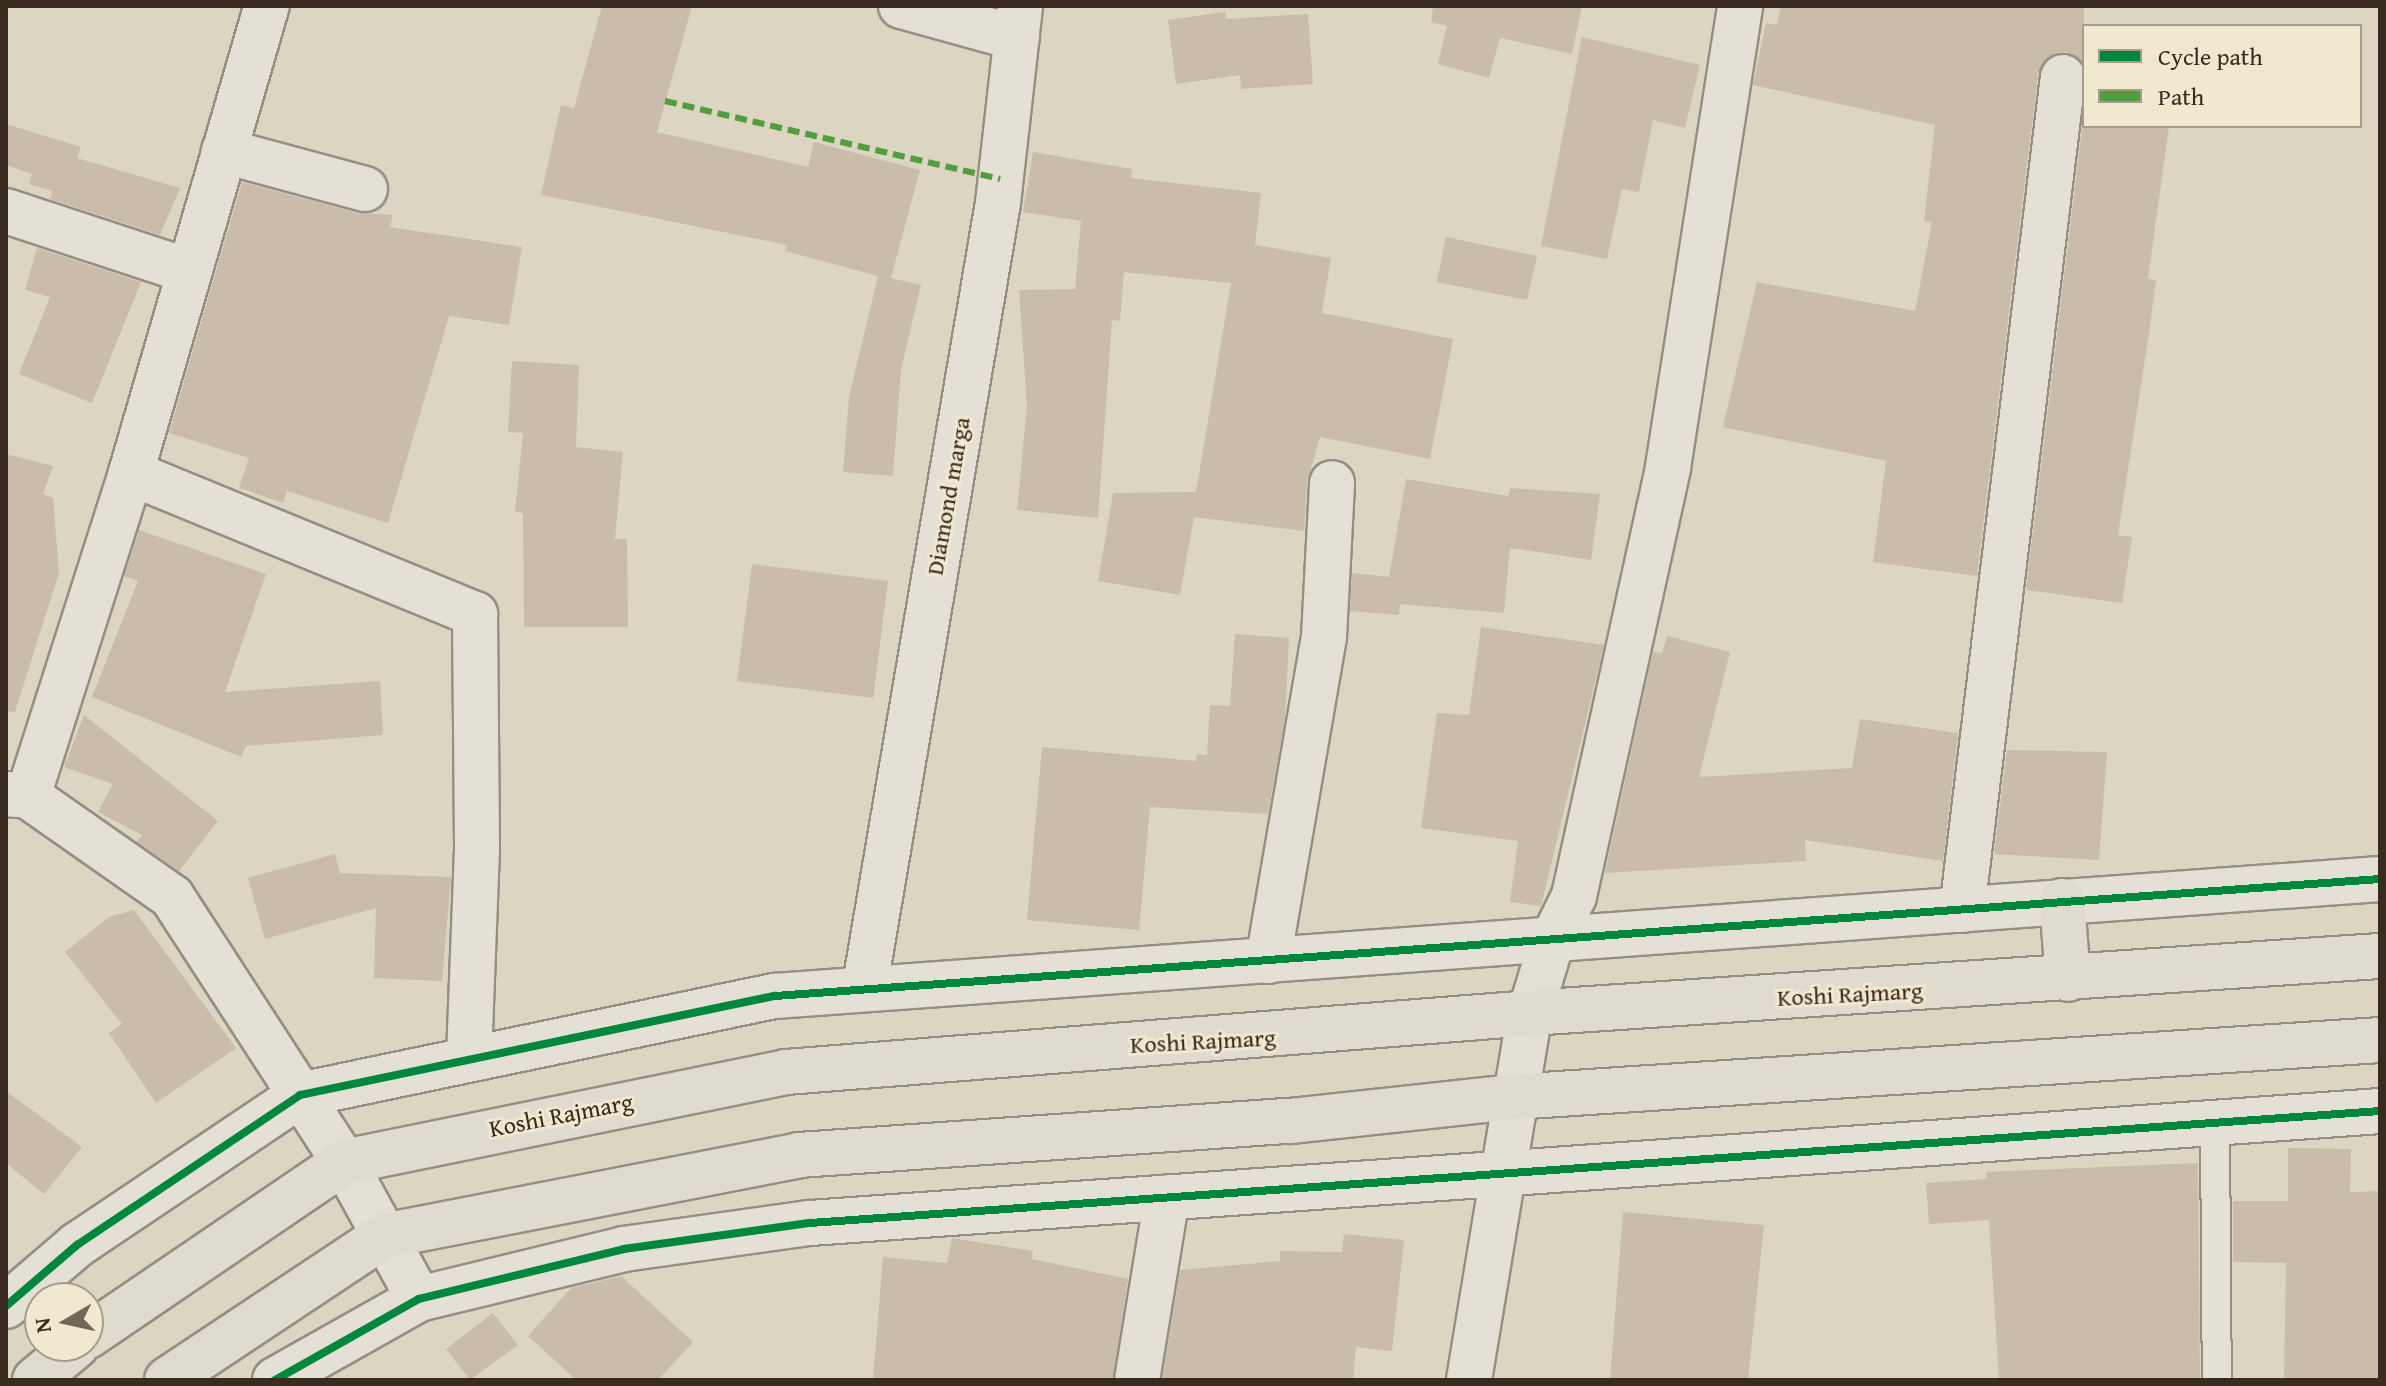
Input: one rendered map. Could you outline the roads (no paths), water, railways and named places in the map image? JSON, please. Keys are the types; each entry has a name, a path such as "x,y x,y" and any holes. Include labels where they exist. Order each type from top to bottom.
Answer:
{"main road":[{"path":"2062,901 2068,979"},
{"name":"Koshi Rajmarg","path":"104,1325 344,1162 786,1072 1530,1013 2380,956"},
{"path":"167,1380 384,1236 866,1146 1291,1121 1513,1097 2380,1040"},
{"path":"35,1380 57,1362"}],"street":[{"path":"267,6 131,473 17,795 172,897 344,1162 419,1299"},
{"path":"901,6 1018,22"},
{"path":"1469,1380 1505,1171 1513,1097 1530,1013 1552,941 1574,896 1668,467 1740,6"},
{"name":"Diamond marga","path":"865,985 998,203 1018,22"},
{"path":"1962,910 2063,77"},
{"path":"224,151 365,189"},
{"path":"6,211 189,271"},
{"path":"131,473 475,614 477,849 469,1055"},
{"path":"1268,961 1324,637 1332,483"},
{"path":"6,1306 77,1245 300,1095 469,1055 775,996 865,985 1268,961 2380,879"},
{"path":"275,1380 419,1299 624,1249 886,1214 2380,1111"},
{"path":"1137,1380 1167,1197"}],"lane":[{"path":"2215,1124 2217,1380"}]}
